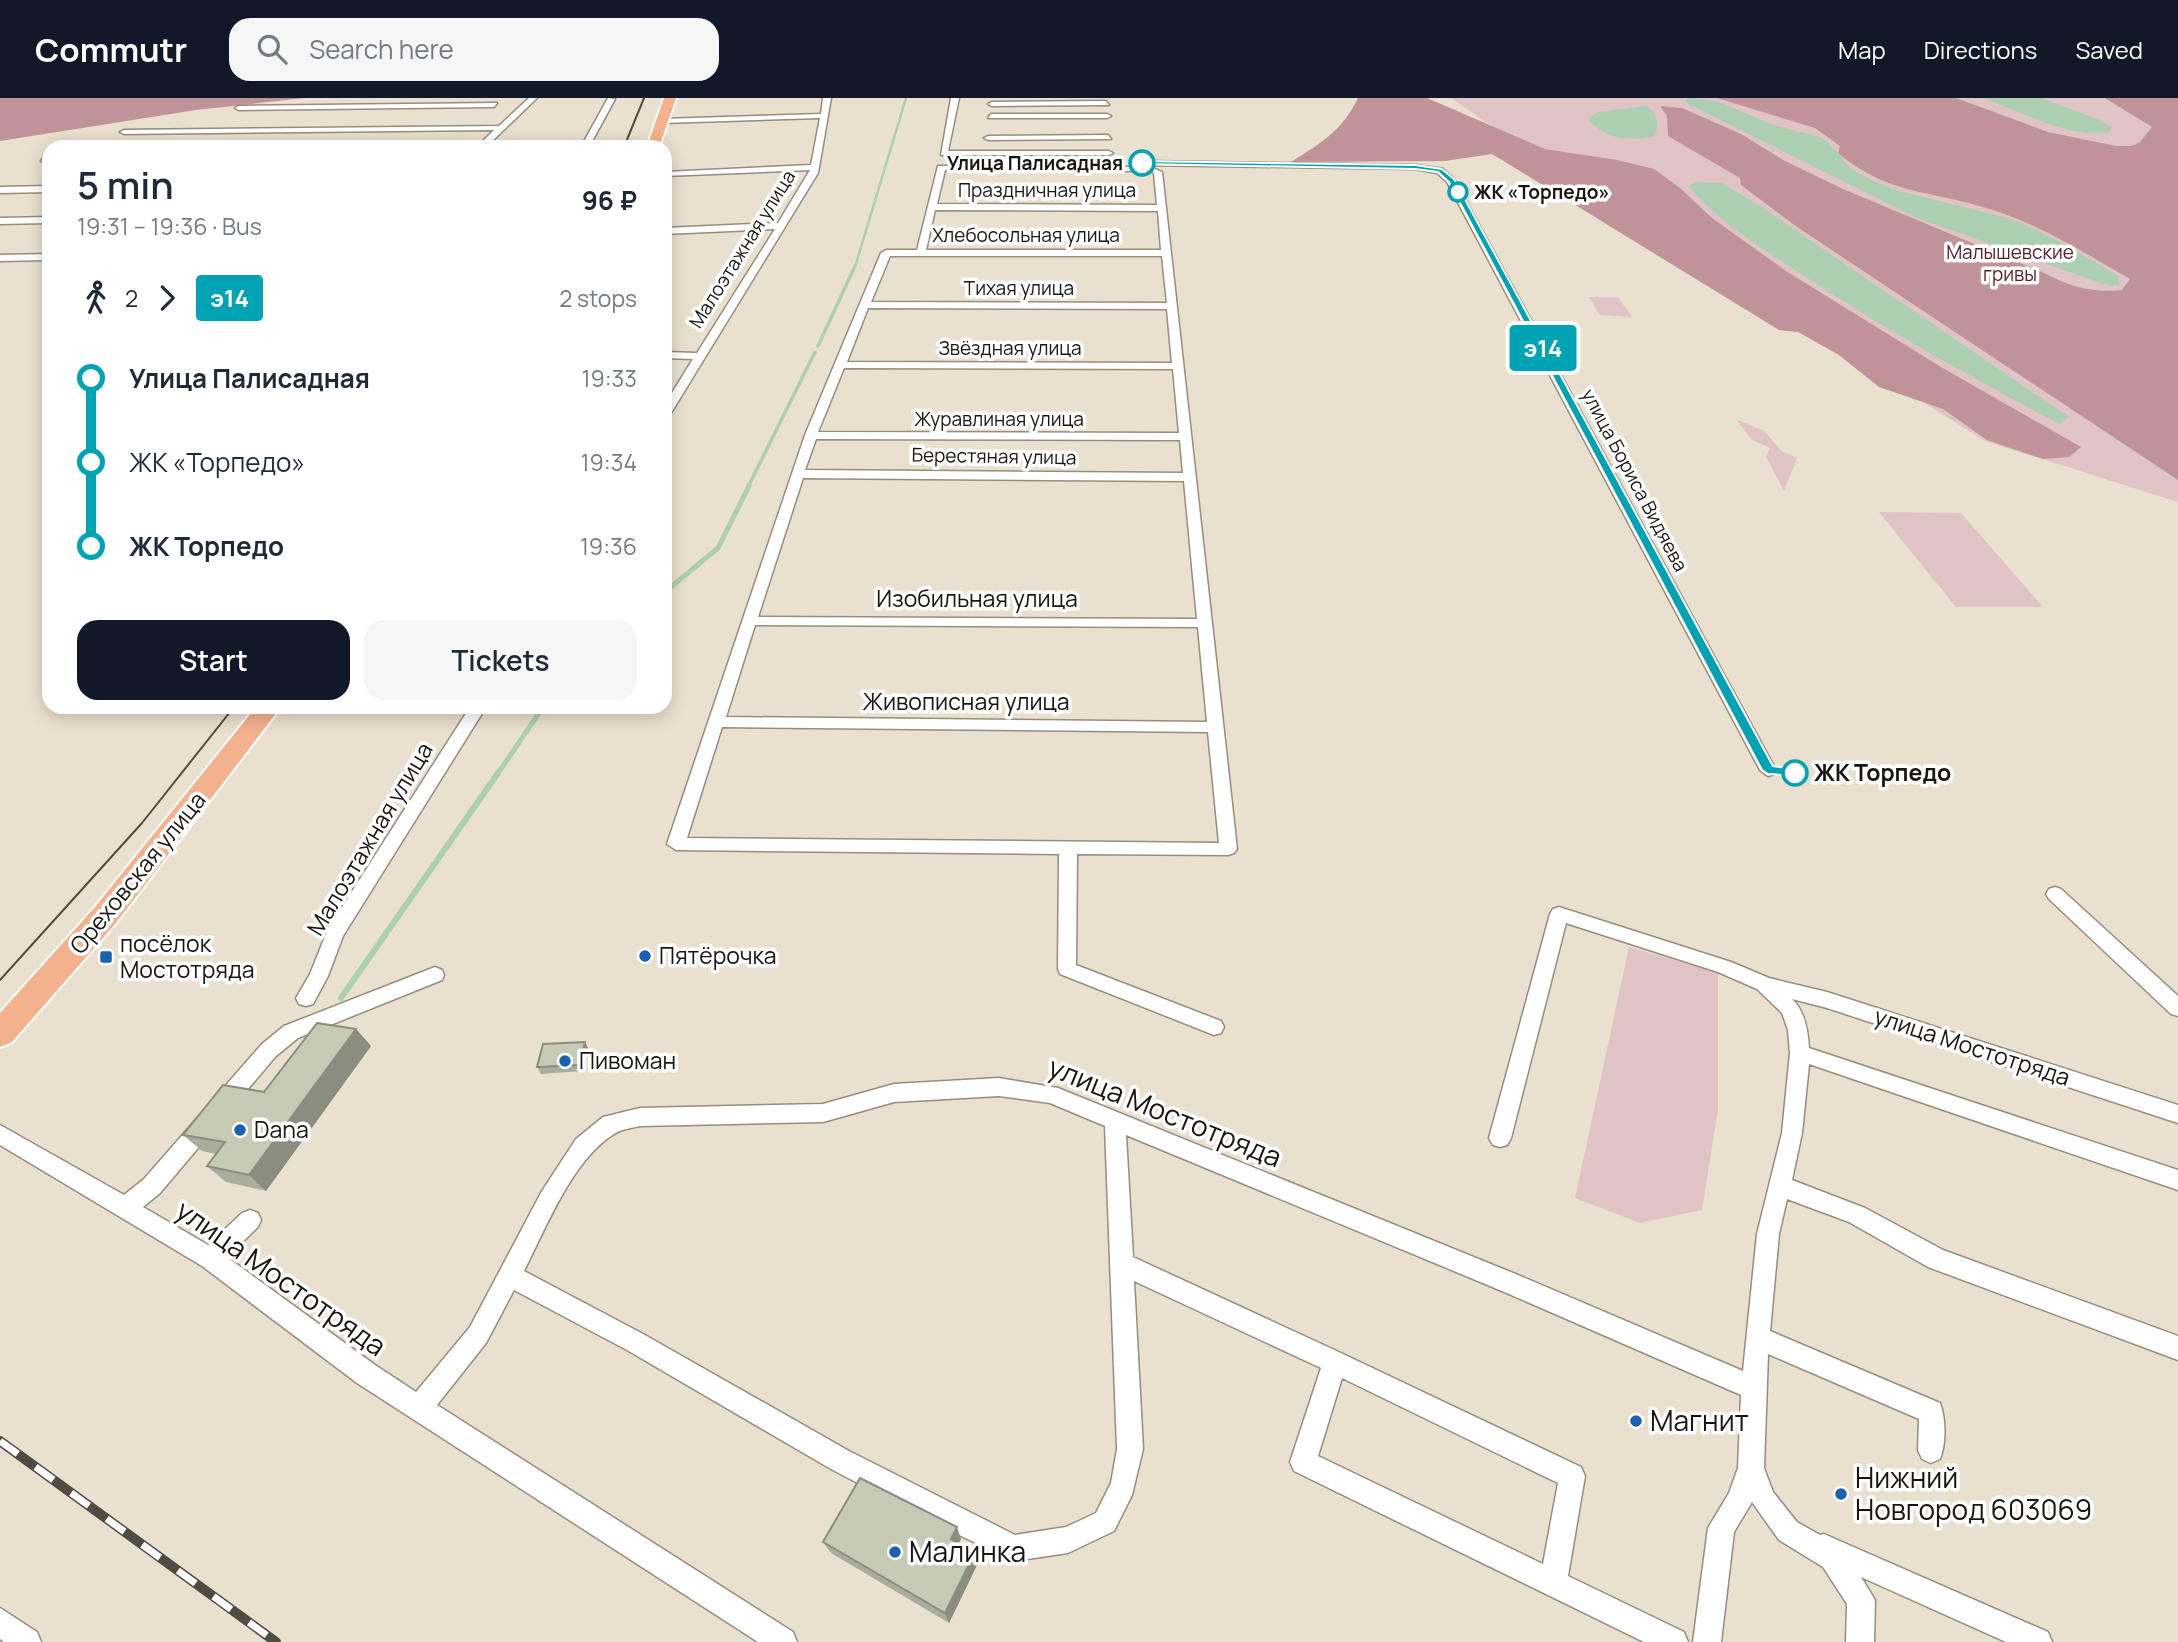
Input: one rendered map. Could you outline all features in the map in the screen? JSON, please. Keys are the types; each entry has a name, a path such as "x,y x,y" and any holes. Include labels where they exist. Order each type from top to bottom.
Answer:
{"main road":[{"path":"655,140 670,98"},
{"name":"Ореховская улица","path":"0,1034 56,974 127,890 264,714"}],"street":[{"path":"488,140 533,98"},
{"name":"Малоэтажная улица","path":"672,402 782,226 815,167 827,98"},
{"path":"866,304 811,435 676,844 1228,849 1158,172 1110,161 944,153 955,98"},
{"path":"590,140 611,99"},
{"path":"986,153 993,101 1106,101 1110,161"},
{"path":"239,108 494,105"},
{"path":"264,116 274,109"},
{"path":"662,121 822,116"},
{"path":"991,116 1107,116"},
{"path":"233,139 254,123"},
{"path":"124,132 500,128"},
{"path":"988,138 1108,137"},
{"path":"921,252 942,168 1110,161"},
{"name":"улица Бориса Видяева","path":"1110,161 1415,167 1440,171 1451,181 1768,770"},
{"path":"672,174 815,167"},
{"path":"0,190 42,189"},
{"name":"Праздничная улица","path":"932,207 1162,208"},
{"path":"0,221 42,220"},
{"path":"672,231 782,226"},
{"name":"Хлебосольная улица","path":"866,304 886,253 1166,253"},
{"path":"0,258 42,257"},
{"name":"Тихая улица","path":"866,304 1172,306"},
{"path":"672,355 700,356"},
{"name":"Звёздная улица","path":"841,365 1179,366"},
{"name":"Журавлиная улица","path":"811,435 1187,437"},
{"name":"Берестяная улица","path":"798,474 1191,477"},
{"name":"Изобильная улица","path":"749,621 1206,623"},
{"name":"Малоэтажная улица","path":"306,998 319,976 334,934 474,714"},
{"name":"Живописная улица","path":"716,723 1216,727"},
{"path":"1068,848 1067,970 1214,1027"},
{"path":"2055,894 2178,1008"},
{"name":"улица Мостотряда","path":"1500,1138 1559,914 1698,958 1764,984 1827,1000 2178,1114"},
{"path":"124,1209 152,1186 244,1077 269,1050 291,1032 435,975"},
{"path":"1707,1642 1721,1528 1739,1501 1751,1468 1753,1388 1768,1234 1792,1133 1800,1053 1798,1030 1790,1009 1764,984"},
{"path":"1800,1053 2178,1180"},
{"name":"улица Мостотряда","path":"420,1407 478,1335 550,1198 583,1146 610,1124 640,1117 823,1113 894,1093 999,1087 1051,1094 1510,1283 1753,1388"},
{"path":"510,1276 635,1342 840,1460 1014,1548 1068,1540 1105,1522 1123,1486 1130,1449 1115,1122"},
{"name":"улица Мостотряда","path":"0,1134 210,1258 366,1374 783,1642"},
{"path":"1780,1186 1857,1215 1936,1259 2178,1348"},
{"path":"210,1258 250,1220"},
{"path":"1122,1264 1335,1362 1572,1476 1553,1583"},
{"path":"1758,1338 1931,1412 1931,1450"},
{"path":"1335,1362 1303,1462 1674,1642"},
{"path":"1751,1468 1764,1501 1788,1531 1832,1558 1861,1600 1860,1642"},
{"path":"1788,1531 2038,1642"}],"green space":[{"path":"0,98 305,98 196,110 0,141"},
{"path":"1358,98 1427,98 1545,149 1617,160 1654,169 1680,188 1712,218 1786,271 1941,367 2081,447 2069,457 2043,459 1987,440 1943,409 1879,387 1839,355 1798,332 1779,330 1492,154 1445,161 1291,162 1338,128"},
{"name":"Малышевские гривы","path":"1451,98 2178,98 2178,502 1985,441 1575,183"},
{"path":"1717,98 1956,98 2048,132 2116,146 2132,146 2140,142 2152,127 2105,98 2178,98 2178,480 1797,227 1741,185 1740,178 1668,136 1667,116 1660,106 1682,108 1741,134 1785,161 1843,189 2063,282 2091,290 2111,291 2122,290 2130,279 2060,239 2005,214 1909,190 1875,177 1838,153 1840,146 1815,128"},
{"path":"1589,297 1618,297 1632,317 1600,315"},
{"path":"1737,420 1763,430 1783,452 1797,458 1784,491 1766,457 1770,448 1752,440"},
{"path":"1879,512 1961,513 2043,607 1956,607"},
{"path":"1629,947 1718,973 1718,1109 1702,1210 1640,1223 1575,1198"}],"shaded area":[{"path":"1688,98 1717,101 1773,125 1820,137 1828,142 1850,168 1895,190 2012,219 2053,238 2117,275 2120,285 2111,286 2098,282 1917,218 1690,105 1685,101"},
{"path":"1984,98 2041,98 2102,121 2111,128 2110,132 2078,132 2062,128"},
{"path":"1647,106 1656,120 1655,136 1619,138 1604,132 1589,121 1590,117 1598,112"},
{"path":"1697,182 1722,183 1760,206 2069,417 2059,424 1928,352 1832,294 1727,223 1688,186"}],"building":[{"path":"317,1023 356,1029 249,1175 207,1166 225,1142 183,1135 223,1085 264,1092"},
{"name":"Пивоман","path":"585,1042 579,1065 537,1067 543,1044"},
{"name":"Малинка","path":"860,1478 957,1527 951,1539 975,1552 945,1613 823,1542"}],"waterway":[{"path":"855,267 906,98"},
{"path":"818,346 855,266"},
{"path":"748,487 815,352"},
{"path":"672,586 718,548 749,486"},
{"path":"497,775 538,714"},
{"path":"341,998 498,773"}],"tram line":[{"path":"627,140 644,98"},
{"path":"0,980 142,823 228,714"}],"railway":[{"path":"0,1441 276,1642"}],"bus line":[{"name":"э14","path":"1142,163 1415,167 1440,171 1451,181 1768,770 1795,773"}],"place":[{"name":"Улица Палисадная","path":"1142,163"},
{"name":"ЖК «Торпедо»","path":"1458,192"},
{"name":"ЖК Торпедо","path":"1795,773"},
{"name":"Пятёрочка","path":"645,956"},
{"name":"посёлок Мостотряда","path":"106,957"},
{"name":"Пивоман","path":"565,1061"},
{"name":"Dana","path":"240,1130"},
{"name":"Магнит","path":"1636,1421"},
{"name":"Нижний Новгород 603069","path":"1841,1494"},
{"name":"Малинка","path":"895,1552"}]}
